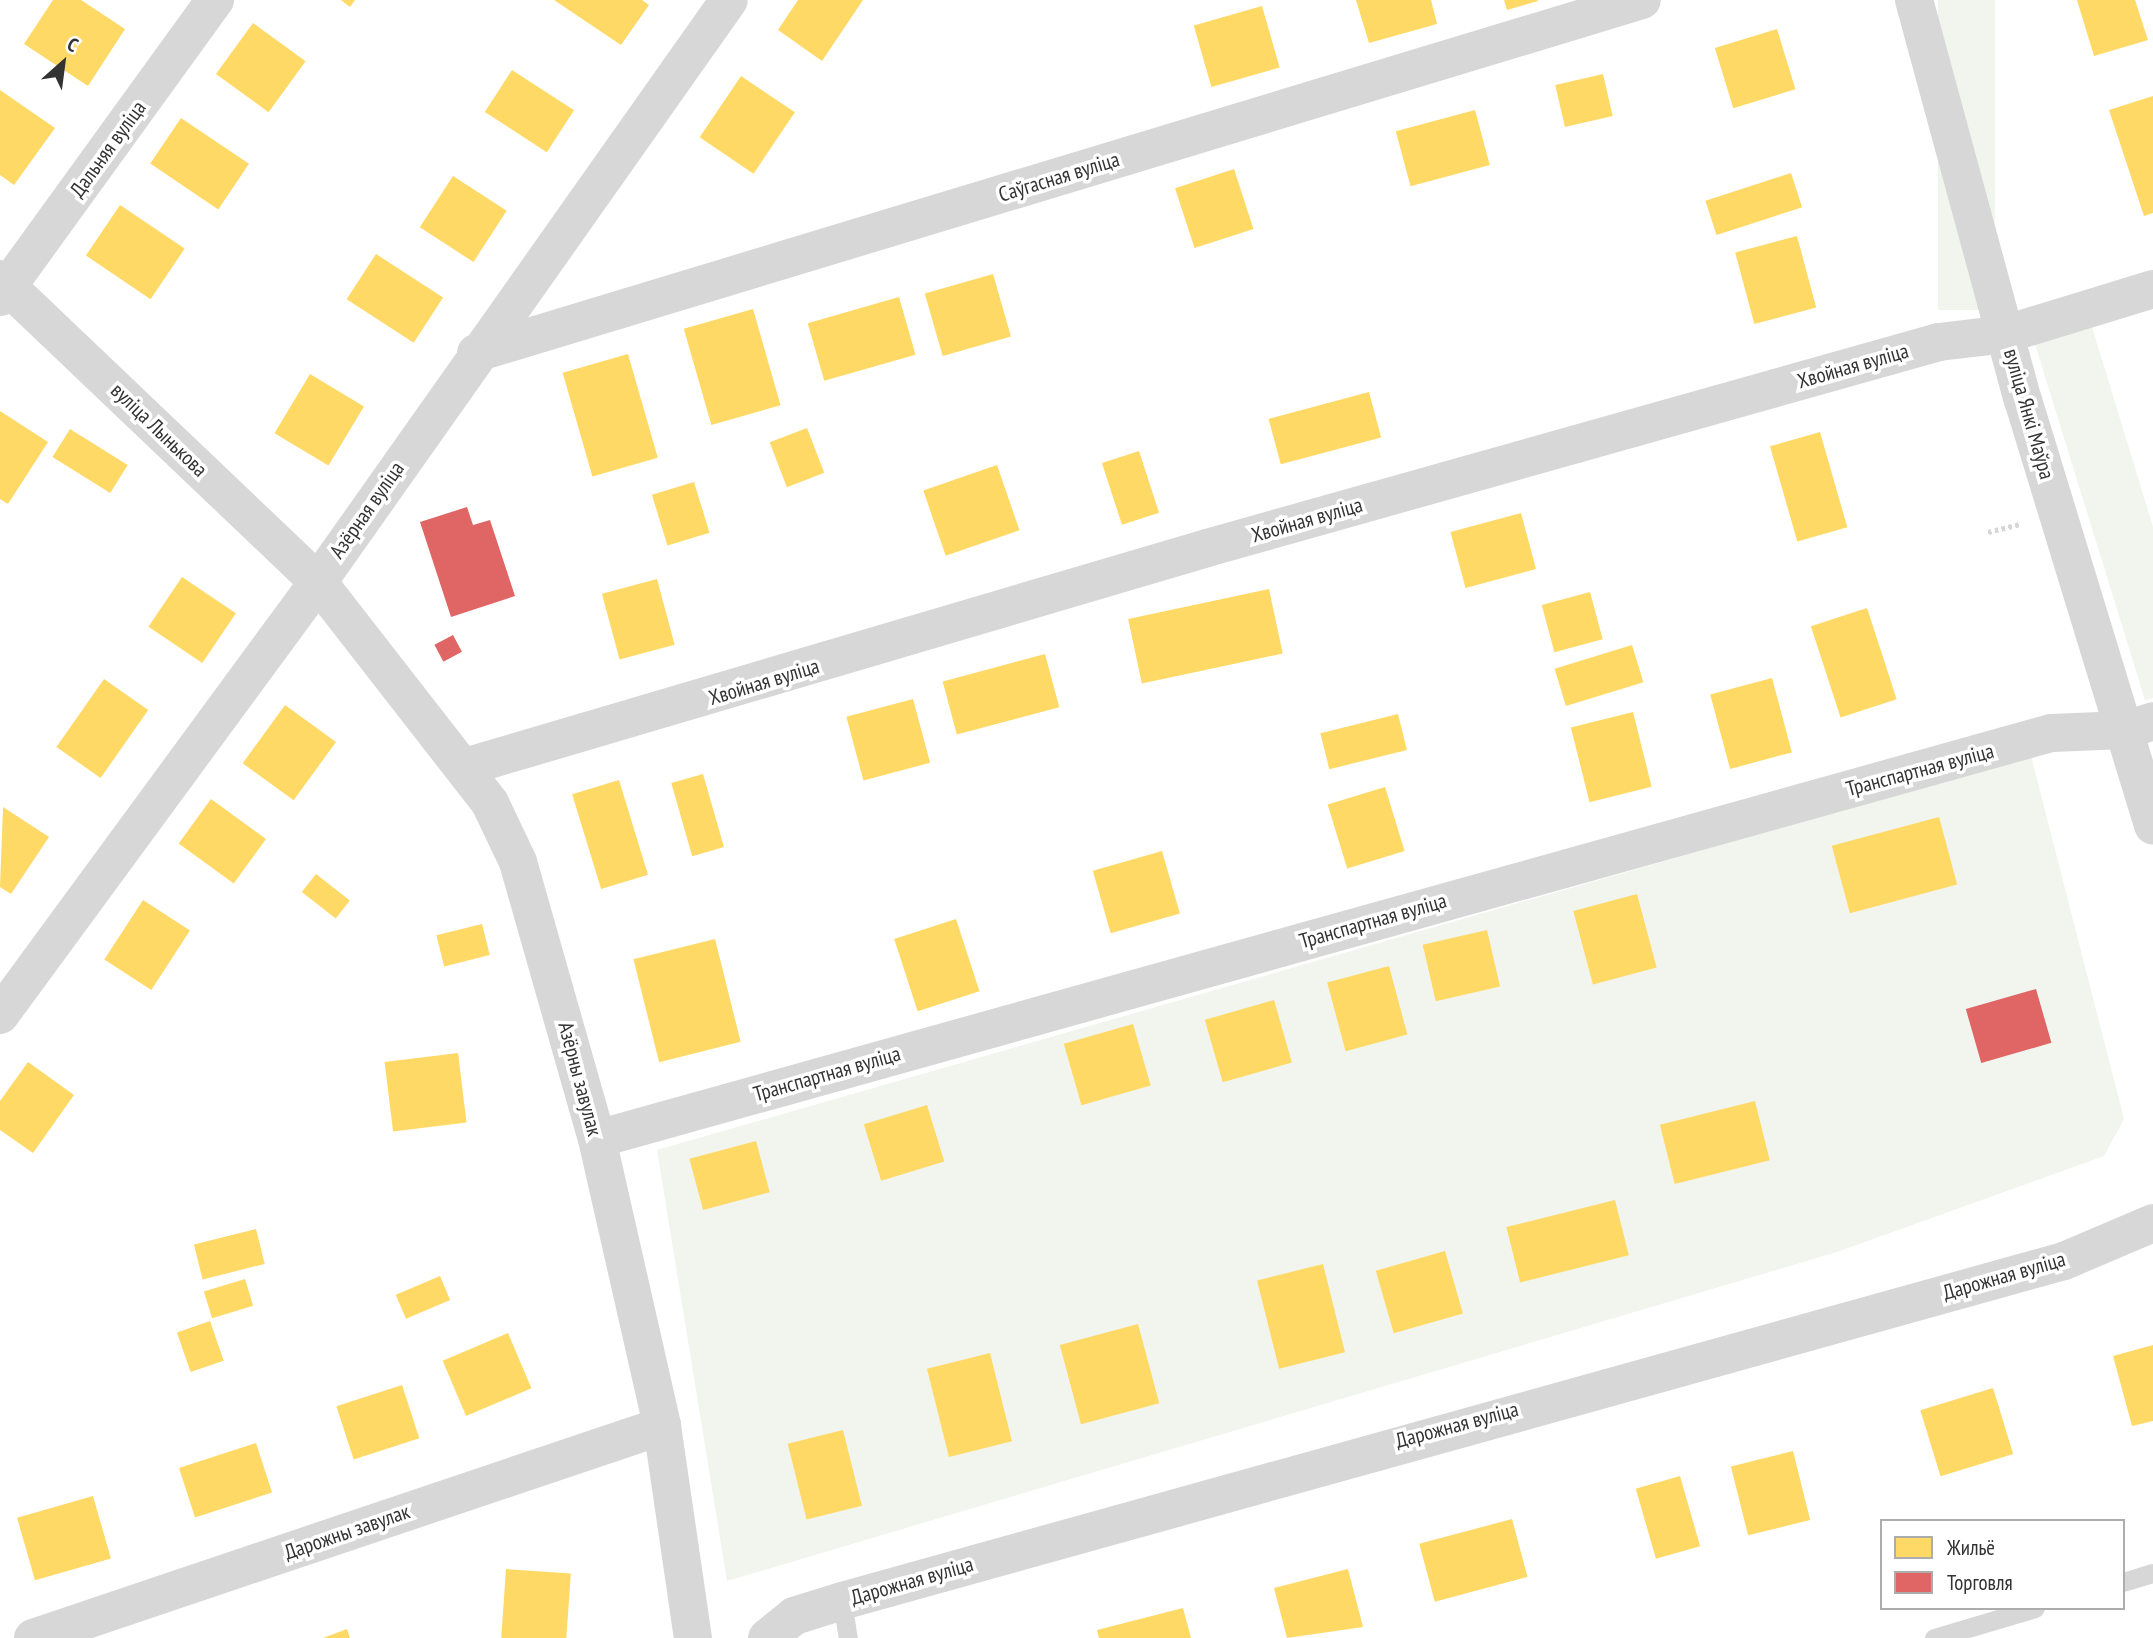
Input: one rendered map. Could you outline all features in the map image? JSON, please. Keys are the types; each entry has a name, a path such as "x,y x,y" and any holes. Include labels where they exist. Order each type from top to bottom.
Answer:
{"street":[{"name":"Дальняя вуліца","path":"3,288 215,0"},
{"name":"Азёрная вуліца","path":"0,1015 318,582 475,354 729,0"},
{"name":"Саўгасная вуліца","path":"475,354 1642,0"},
{"name":"вуліца Янкі Маўра","path":"1914,0 2006,334 2140,726 2153,826"},
{"name":"вуліца Лынькова","path":"3,288 318,582"},
{"name":"Хвойная вуліца","path":"466,767 1912,349 2006,334 2153,289"},
{"name":"Азёрны завулак","path":"318,582 466,767 518,862 597,1139 662,1426 693,1638"},
{"name":"Транспартная вуліца","path":"597,1139 2051,733 2140,726"},
{"name":"Дарожная вуліца","path":"767,1638 794,1616 842,1601 2064,1261 2153,1223"},
{"name":"Дарожны завулак","path":"33,1638 662,1426"}],"lane":[{"path":"2125,1581 2153,1573"},
{"path":"842,1601 848,1638"},
{"path":"1934,1638 2028,1610"}],"shaded area":[{"path":"1938,0 1995,0 1995,310 1938,310"},
{"path":"2092,327 2153,527 2153,698 2145,700 2035,344"},
{"path":"2031,756 2124,1119 2104,1156 1837,1252 727,1581 657,1150"}],"building: Жильё":[{"path":"53,0 81,0 125,29 88,86 24,44"},
{"path":"341,0 355,0 350,7"},
{"path":"554,0 642,0 649,5 621,45"},
{"path":"798,0 863,0 822,61 778,30"},
{"path":"1356,0 1431,0 1437,24 1369,43"},
{"path":"1504,0 1538,0 1538,1 1507,10"},
{"path":"2077,0 2135,0 2148,40 2094,56"},
{"path":"1262,6 1280,68 1211,87 1194,26"},
{"path":"253,23 306,61 269,112 216,74"},
{"path":"1777,29 1795,89 1733,108 1715,48"},
{"path":"512,70 574,110 547,152 485,112"},
{"path":"1603,74 1613,116 1565,127 1555,85"},
{"path":"741,76 795,112 754,174 700,137"},
{"path":"0,90 55,128 14,185 0,175"},
{"path":"2153,96 2153,213 2144,216 2109,110"},
{"path":"1475,110 1490,165 1411,186 1396,131"},
{"path":"181,118 249,164 218,209 150,164"},
{"path":"1234,169 1253,229 1195,248 1175,188"},
{"path":"1791,173 1802,207 1717,235 1705,201"},
{"path":"453,176 507,211 473,262 420,227"},
{"path":"120,205 185,249 151,299 86,256"},
{"path":"1797,236 1816,307 1754,324 1735,253"},
{"path":"376,254 443,298 414,343 347,299"},
{"path":"993,274 1011,336 943,356 925,294"},
{"path":"899,297 916,355 824,381 808,323"},
{"path":"753,309 781,405 711,425 684,329"},
{"path":"628,354 658,458 592,477 563,373"},
{"path":"310,374 364,406 328,466 274,433"},
{"path":"1369,392 1381,437 1281,464 1269,419"},
{"path":"0,411 48,442 8,504 0,499"},
{"path":"807,428 824,473 787,487 770,442"},
{"path":"70,429 128,465 110,493 53,457"},
{"path":"1820,432 1847,527 1797,541 1770,446"},
{"path":"1139,451 1159,513 1122,525 1102,463"},
{"path":"997,465 1019,530 946,556 923,490"},
{"path":"694,482 709,533 667,546 652,495"},
{"path":"1521,513 1536,569 1465,588 1450,532"},
{"path":"182,577 236,613 202,663 148,627"},
{"path":"657,579 675,645 620,659 602,594"},
{"path":"1269,589 1283,654 1142,683 1128,619"},
{"path":"1590,592 1603,639 1554,652 1542,605"},
{"path":"1867,608 1897,699 1841,718 1811,626"},
{"path":"1632,645 1643,682 1566,706 1555,669"},
{"path":"1045,654 1059,707 957,735 943,681"},
{"path":"1772,678 1792,752 1730,769 1710,695"},
{"path":"104,679 148,710 101,778 56,747"},
{"path":"913,699 930,763 863,781 846,717"},
{"path":"285,705 336,742 294,800 243,763"},
{"path":"1633,712 1652,787 1590,802 1571,727"},
{"path":"1398,714 1407,750 1329,769 1320,733"},
{"path":"703,774 724,847 692,856 671,783"},
{"path":"619,780 648,875 601,889 572,794"},
{"path":"1385,787 1405,851 1347,869 1328,805"},
{"path":"211,799 266,839 234,883 179,843"},
{"path":"3,807 49,837 11,894 0,887"},
{"path":"1939,817 1957,885 1850,913 1832,846"},
{"path":"1162,851 1180,913 1111,933 1093,871"},
{"path":"316,874 350,900 336,919 302,892"},
{"path":"1637,894 1657,967 1593,984 1573,911"},
{"path":"143,900 190,930 151,990 104,960"},
{"path":"956,919 979,991 918,1011 894,939"},
{"path":"482,924 490,955 444,966 436,935"},
{"path":"1487,930 1500,987 1436,1001 1423,945"},
{"path":"715,939 741,1042 659,1062 633,959"},
{"path":"1389,966 1407,1035 1346,1051 1327,983"},
{"path":"1274,1000 1292,1062 1223,1082 1205,1020"},
{"path":"1133,1024 1151,1086 1081,1105 1064,1044"},
{"path":"458,1053 467,1122 393,1131 385,1062"},
{"path":"28,1062 74,1095 33,1153 0,1130 0,1101"},
{"path":"1755,1101 1770,1160 1675,1184 1660,1125"},
{"path":"927,1105 944,1161 881,1181 864,1124"},
{"path":"756,1141 770,1192 703,1210 689,1159"},
{"path":"1615,1200 1629,1255 1520,1282 1506,1227"},
{"path":"256,1229 265,1264 203,1279 194,1244"},
{"path":"1445,1251 1463,1313 1394,1333 1376,1271"},
{"path":"1323,1264 1345,1352 1279,1369 1257,1280"},
{"path":"440,1276 450,1300 406,1319 396,1295"},
{"path":"245,1279 253,1306 212,1318 204,1292"},
{"path":"210,1321 224,1361 191,1372 177,1332"},
{"path":"1138,1324 1159,1403 1081,1424 1060,1345"},
{"path":"508,1333 531,1388 466,1416 443,1361"},
{"path":"2153,1345 2153,1421 2132,1426 2113,1356"},
{"path":"990,1353 1012,1441 949,1457 927,1369"},
{"path":"402,1385 419,1438 354,1460 336,1406"},
{"path":"1993,1388 2013,1454 1940,1476 1920,1410"},
{"path":"843,1430 862,1506 807,1519 788,1444"},
{"path":"256,1443 272,1492 195,1517 179,1468"},
{"path":"1793,1451 1810,1520 1748,1535 1731,1466"},
{"path":"1680,1476 1700,1546 1656,1559 1636,1489"},
{"path":"93,1496 111,1558 35,1580 17,1518"},
{"path":"1512,1519 1528,1577 1435,1602 1419,1544"},
{"path":"506,1569 571,1574 566,1638 501,1638"},
{"path":"1348,1569 1363,1627 1287,1638 1274,1588"},
{"path":"1183,1608 1191,1638 1099,1638 1097,1630"},
{"path":"347,1629 350,1638 323,1638"}],"building: Торговля":[{"path":"467,507 473,525 490,520 515,596 451,617 420,522"},
{"path":"453,635 462,652 443,662 434,645"},
{"path":"2036,989 2051,1043 1981,1063 1966,1009"}]}
